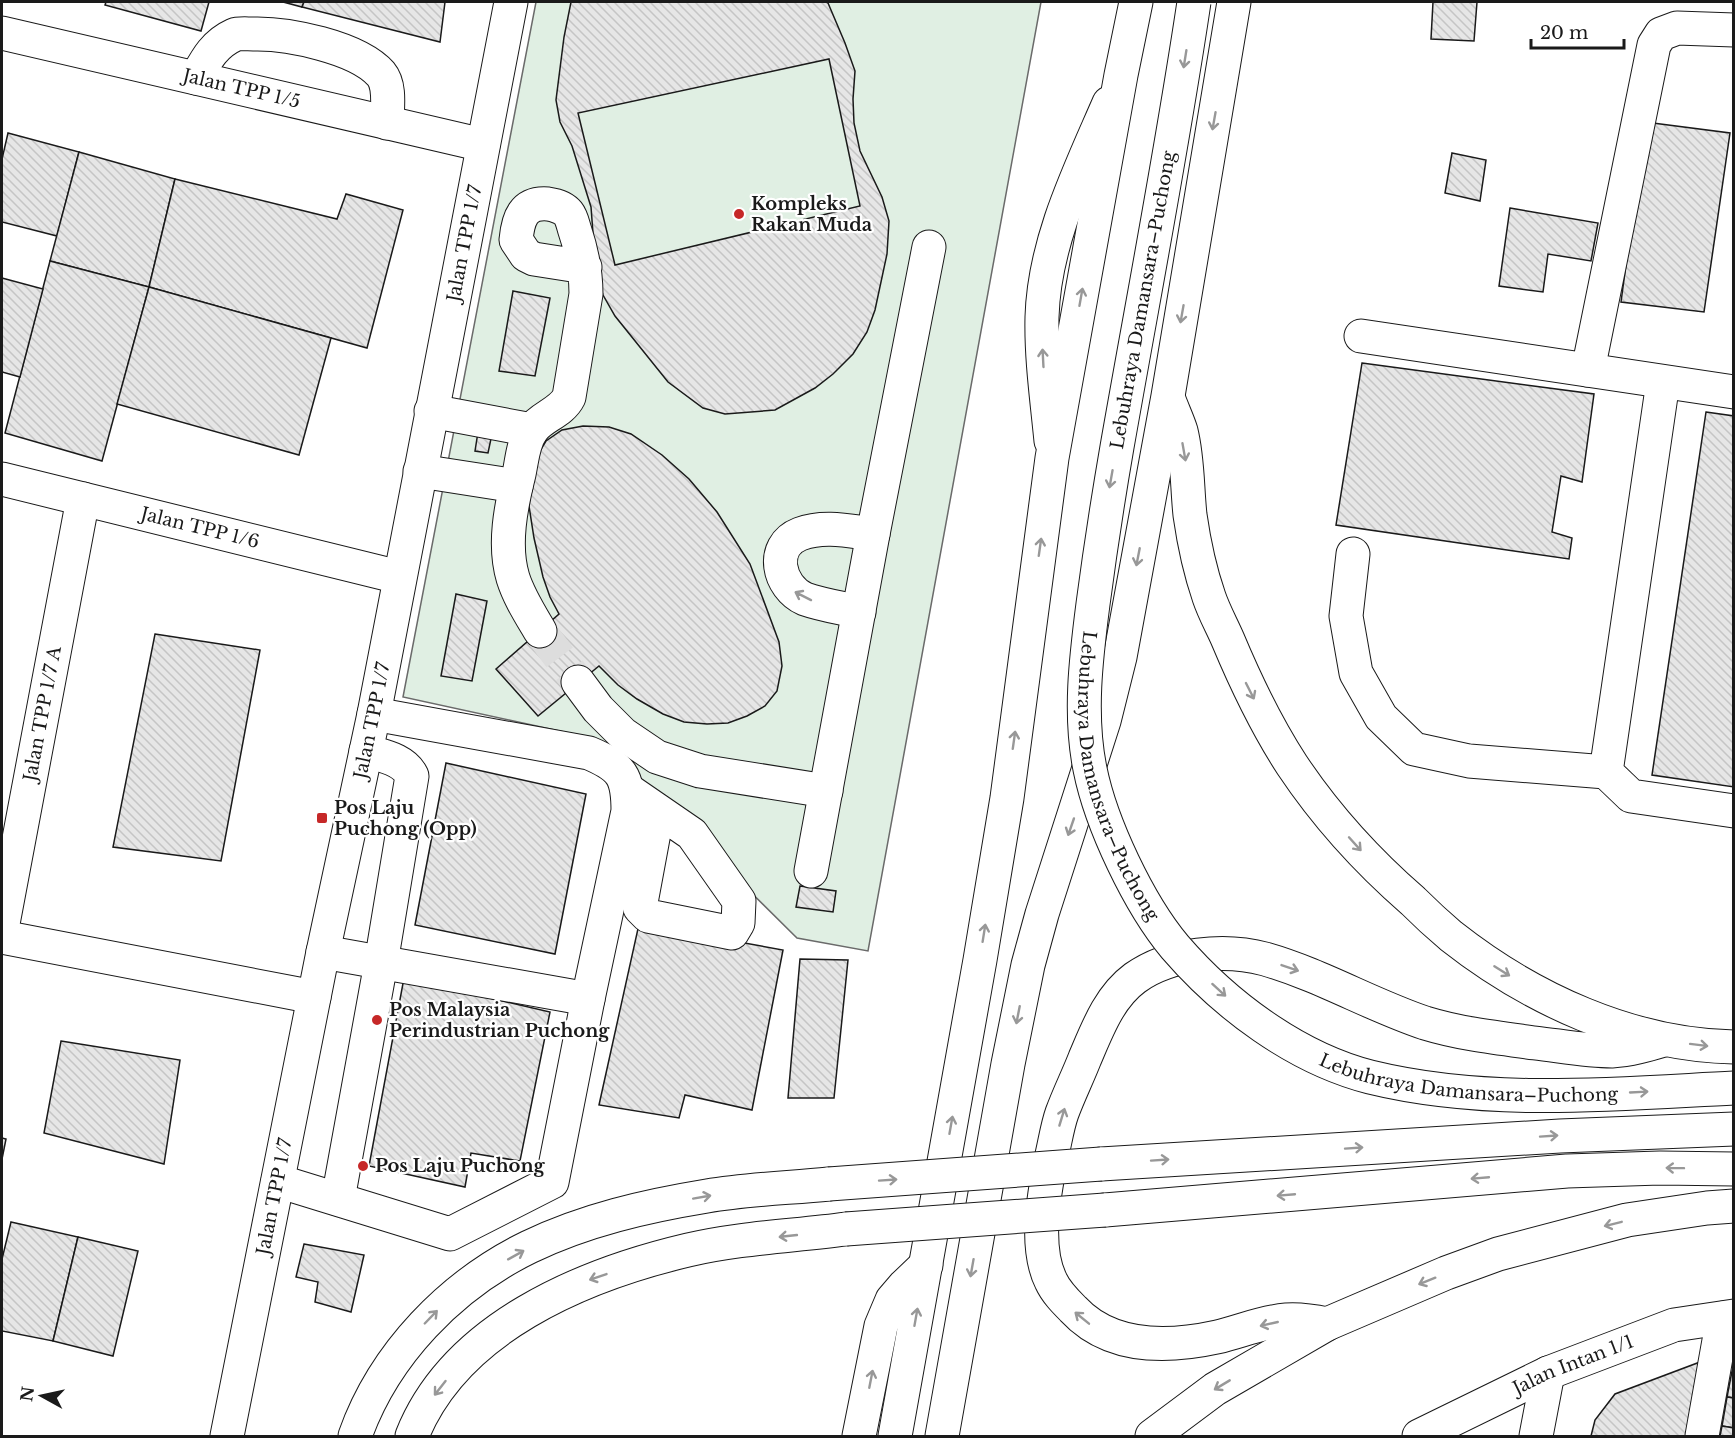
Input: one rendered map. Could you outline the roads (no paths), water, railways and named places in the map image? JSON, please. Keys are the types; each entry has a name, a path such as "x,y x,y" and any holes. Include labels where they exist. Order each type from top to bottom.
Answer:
{"main road":[{"name":"Jalan TPP 1/7","path":"227,1437 323,952 374,714 511,2"},
{"path":"895,1437 1007,798 1052,458 1136,2"},
{"name":"Lebuhraya Damansara–Puchong","path":"1194,2 1102,533 1088,643 1084,691 1090,768 1114,843 1154,917 1175,946 1207,980 1270,1031 1299,1050 1330,1064 1369,1077 1458,1092 1560,1095 1734,1088"},
{"path":"942,1437 1006,1075 1028,965 1042,914 1104,722 1120,657 1168,396 1234,2"},
{"path":"1588,370 1654,45 1661,34 1677,28 1734,30"},
{"name":"Jalan TPP 1/5","path":"2,33 483,145"},
{"path":"196,78 212,50 236,34 270,33 305,40 349,52 382,75 387,90 387,123"},
{"path":"811,871 929,248"},
{"path":"540,631 521,600 512,576 509,531 516,486 527,440 532,430 560,408 569,397 586,294 585,267"},
{"path":"1361,336 1734,392"},
{"path":"1606,772 1663,382"},
{"path":"1168,396 1180,431 1192,526 1210,598 1261,712 1292,765 1317,800 1352,841 1383,874 1451,936 1533,990 1586,1016 1620,1028 1664,1040 1704,1047 1734,1047"},
{"path":"432,411 532,430"},
{"path":"420,471 516,486"},
{"name":"Jalan TPP 1/6","path":"2,480 399,577"},
{"name":"Jalan TPP 1/7 A","path":"2,929 7,863 83,499"},
{"path":"859,612 804,598 787,586 781,572 781,556 786,544 798,535 814,530 831,529 873,534"},
{"path":"1353,554 1346,616 1356,673 1381,717 1414,749 1469,761 1606,772 1631,796 1734,811"},
{"path":"578,682 598,709 622,734 657,757 700,771 826,791"},
{"path":"278,1181 450,1234 552,1182 628,811 628,790 622,775 608,762 589,753 374,714"},
{"path":"338,1200 412,776 409,769 392,759 366,751"},
{"path":"628,790 658,811"},
{"path":"2,937 315,997"},
{"path":"323,952 588,999"},
{"path":"1327,1324 1285,1320 1217,1337 1162,1344 1137,1342 1115,1337 1094,1327 1069,1305 1051,1282 1044,1263 1043,1209 1047,1179 1062,1113 1101,1020 1117,996 1134,979 1160,965 1196,955 1222,952 1242,954 1299,970 1421,1021 1459,1032 1564,1047 1611,1051 1630,1049 1664,1040"},
{"path":"355,1437 377,1387 394,1361 414,1335 438,1310 467,1286 499,1264 529,1248 601,1219 671,1202 710,1195 829,1184 1101,1164 1560,1136 1734,1129"},
{"path":"412,1437 418,1420 437,1391 458,1366 487,1339 515,1318 549,1298 584,1282 689,1250 846,1229 1105,1210 1566,1171 1734,1168"},
{"path":"1152,1437 1215,1389 1327,1324 1435,1277 1498,1254 1627,1220 1734,1206"},
{"path":"859,1437 881,1326 892,1300 926,1265"},
{"path":"1702,1437 1728,1317"},
{"name":"Jalan Intan 1/1","path":"1419,1437 1548,1373 1674,1325 1728,1317"},
{"path":"1536,1437 1548,1373"}],"tunnel":[{"path":"540,631 578,682"}],"place":[{"name":"Kompleks Rakan Muda","path":"739,214"},
{"name":"Pos Laju Puchong (Opp)","path":"322,818"},
{"name":"Pos Malaysia Perindustrian Puchong","path":"377,1020"},
{"name":"Pos Laju Puchong","path":"363,1166"}]}
